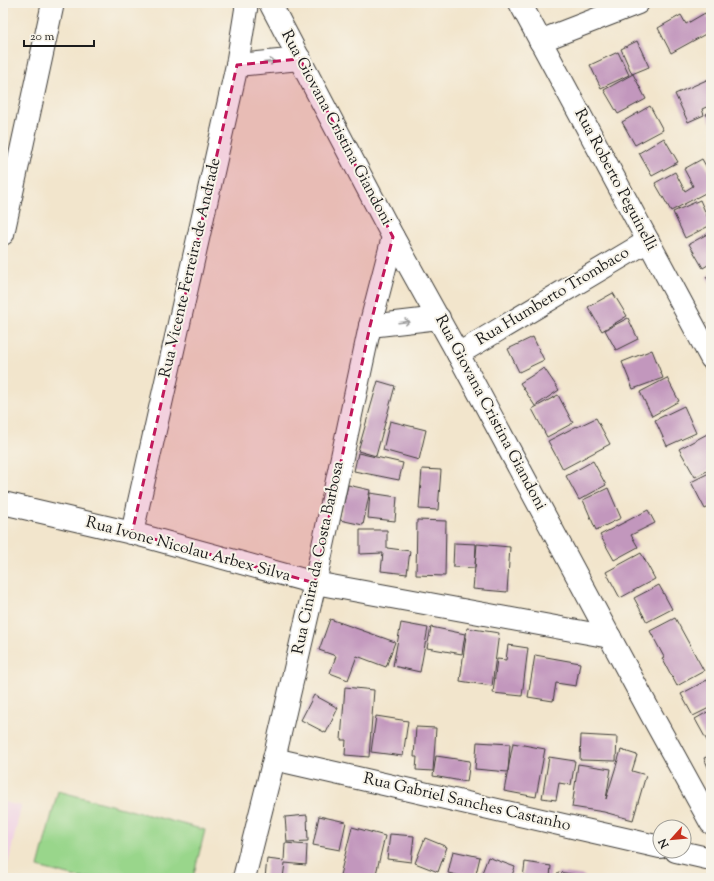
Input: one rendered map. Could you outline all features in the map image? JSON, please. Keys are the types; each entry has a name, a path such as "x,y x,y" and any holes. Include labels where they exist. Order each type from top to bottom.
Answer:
{"street":[{"path":"3,234 53,3"},
{"name":"Rua Vicente Ferreira de Andrade","path":"132,533 237,65 247,3"},
{"name":"Rua Giovana Cristina Giandoni","path":"270,3 393,237 458,354 711,823"},
{"name":"Rua Roberto Peguinelli","path":"520,3 711,358"},
{"path":"540,41 638,3"},
{"path":"237,65 300,59"},
{"name":"Rua Cinira da Costa Barbosa","path":"244,878 274,759 315,583 370,326 393,237"},
{"name":"Rua Humberto Trombaco","path":"458,354 648,240"},
{"path":"370,326 438,318"},
{"name":"Rua Ivone Nicolau Arbex Silva","path":"3,503 132,533 315,583 610,637"},
{"name":"Rua Gabriel Sanches Castanho","path":"274,759 652,845"},
{"path":"692,855 711,859"}],"highlighted area":[{"path":"300,59 393,237 370,326 315,583 132,533 237,65"}],"shaded area":[{"path":"3,802 21,806 5,878 3,878"}],"green space":[{"path":"58,791 205,830 193,878 80,878 38,867"}],"building":[{"path":"705,13 711,24 711,31 671,53 658,28 681,15 686,24"},
{"path":"637,41 649,67 632,74 621,49"},
{"path":"618,52 629,75 601,88 590,65"},
{"path":"633,74 646,99 618,114 604,90"},
{"path":"711,78 711,105 702,109 704,115 688,122 675,94"},
{"path":"650,106 663,130 635,145 622,122"},
{"path":"711,111 711,123 706,114"},
{"path":"664,138 678,162 652,176 639,153"},
{"path":"702,159 711,175 711,190 671,211 655,183 675,172 685,191 693,186 684,169"},
{"path":"700,200 711,225 685,238 673,212"},
{"path":"711,232 711,263 703,268 689,244"},
{"path":"711,273 711,284 706,277"},
{"path":"613,293 627,316 602,331 588,307"},
{"path":"628,318 638,339 616,350 605,330"},
{"path":"533,337 544,360 519,372 508,349"},
{"path":"652,350 663,378 633,389 622,362"},
{"path":"544,368 559,390 535,406 520,383"},
{"path":"667,378 679,401 652,416 640,392"},
{"path":"378,381 395,386 376,456 358,451"},
{"path":"558,395 573,423 547,437 532,409"},
{"path":"684,406 696,433 667,446 655,420"},
{"path":"596,418 610,444 563,469 548,441"},
{"path":"390,421 426,430 419,460 383,450"},
{"path":"711,432 711,469 695,477 679,449"},
{"path":"358,453 403,463 399,480 354,471"},
{"path":"593,461 606,485 579,500 566,476"},
{"path":"422,469 441,470 438,510 419,509"},
{"path":"711,472 711,506 705,509 691,482"},
{"path":"348,485 370,490 363,525 340,520"},
{"path":"608,488 621,518 596,530 583,500"},
{"path":"370,493 397,497 395,521 368,518"},
{"path":"648,510 655,523 631,535 638,547 614,560 600,535"},
{"path":"417,520 446,521 445,576 416,575"},
{"path":"360,530 387,530 387,548 410,551 407,574 381,571 383,553 360,554"},
{"path":"454,543 476,544 475,568 453,567"},
{"path":"477,544 510,547 507,592 473,589"},
{"path":"641,553 655,579 620,598 606,572"},
{"path":"659,585 672,609 647,622 634,598"},
{"path":"675,618 704,671 677,686 650,631"},
{"path":"330,619 395,642 386,667 357,656 348,680 330,673 336,656 319,650"},
{"path":"401,623 428,628 420,672 393,666"},
{"path":"431,627 465,634 462,654 427,648"},
{"path":"467,628 499,633 492,686 460,681"},
{"path":"508,645 528,648 522,696 493,693 497,659 506,660"},
{"path":"535,655 580,663 576,686 556,683 553,701 528,697"},
{"path":"707,680 711,688 711,707 693,716 681,694"},
{"path":"345,687 374,690 369,757 345,755 346,740 341,740"},
{"path":"314,695 338,708 326,733 301,720"},
{"path":"711,710 711,748 695,719"},
{"path":"376,716 408,721 403,756 371,752"},
{"path":"416,727 436,728 433,771 416,770 417,757 414,757"},
{"path":"581,735 617,737 616,761 580,760"},
{"path":"477,742 510,744 508,772 475,769"},
{"path":"513,743 545,749 536,797 504,791"},
{"path":"621,750 637,755 632,771 646,775 633,820 604,812 572,807 578,764 611,769 606,799"},
{"path":"711,755 711,774 704,758"},
{"path":"436,756 470,761 467,782 433,776"},
{"path":"549,757 575,761 571,785 559,783 556,800 542,798"},
{"path":"307,815 308,841 287,842 285,817"},
{"path":"319,816 346,822 340,850 313,845"},
{"path":"352,827 385,836 375,878 351,878 340,875"},
{"path":"390,834 414,836 411,862 387,859"},
{"path":"425,838 447,847 438,872 415,863"},
{"path":"285,843 307,845 306,865 285,863 283,878 265,878 267,859 284,861"},
{"path":"453,851 480,857 475,878 468,878 448,873"},
{"path":"488,857 515,867 511,878 480,878"},
{"path":"525,862 551,866 550,878 523,878"},
{"path":"558,872 585,876 584,878 557,878"}]}
